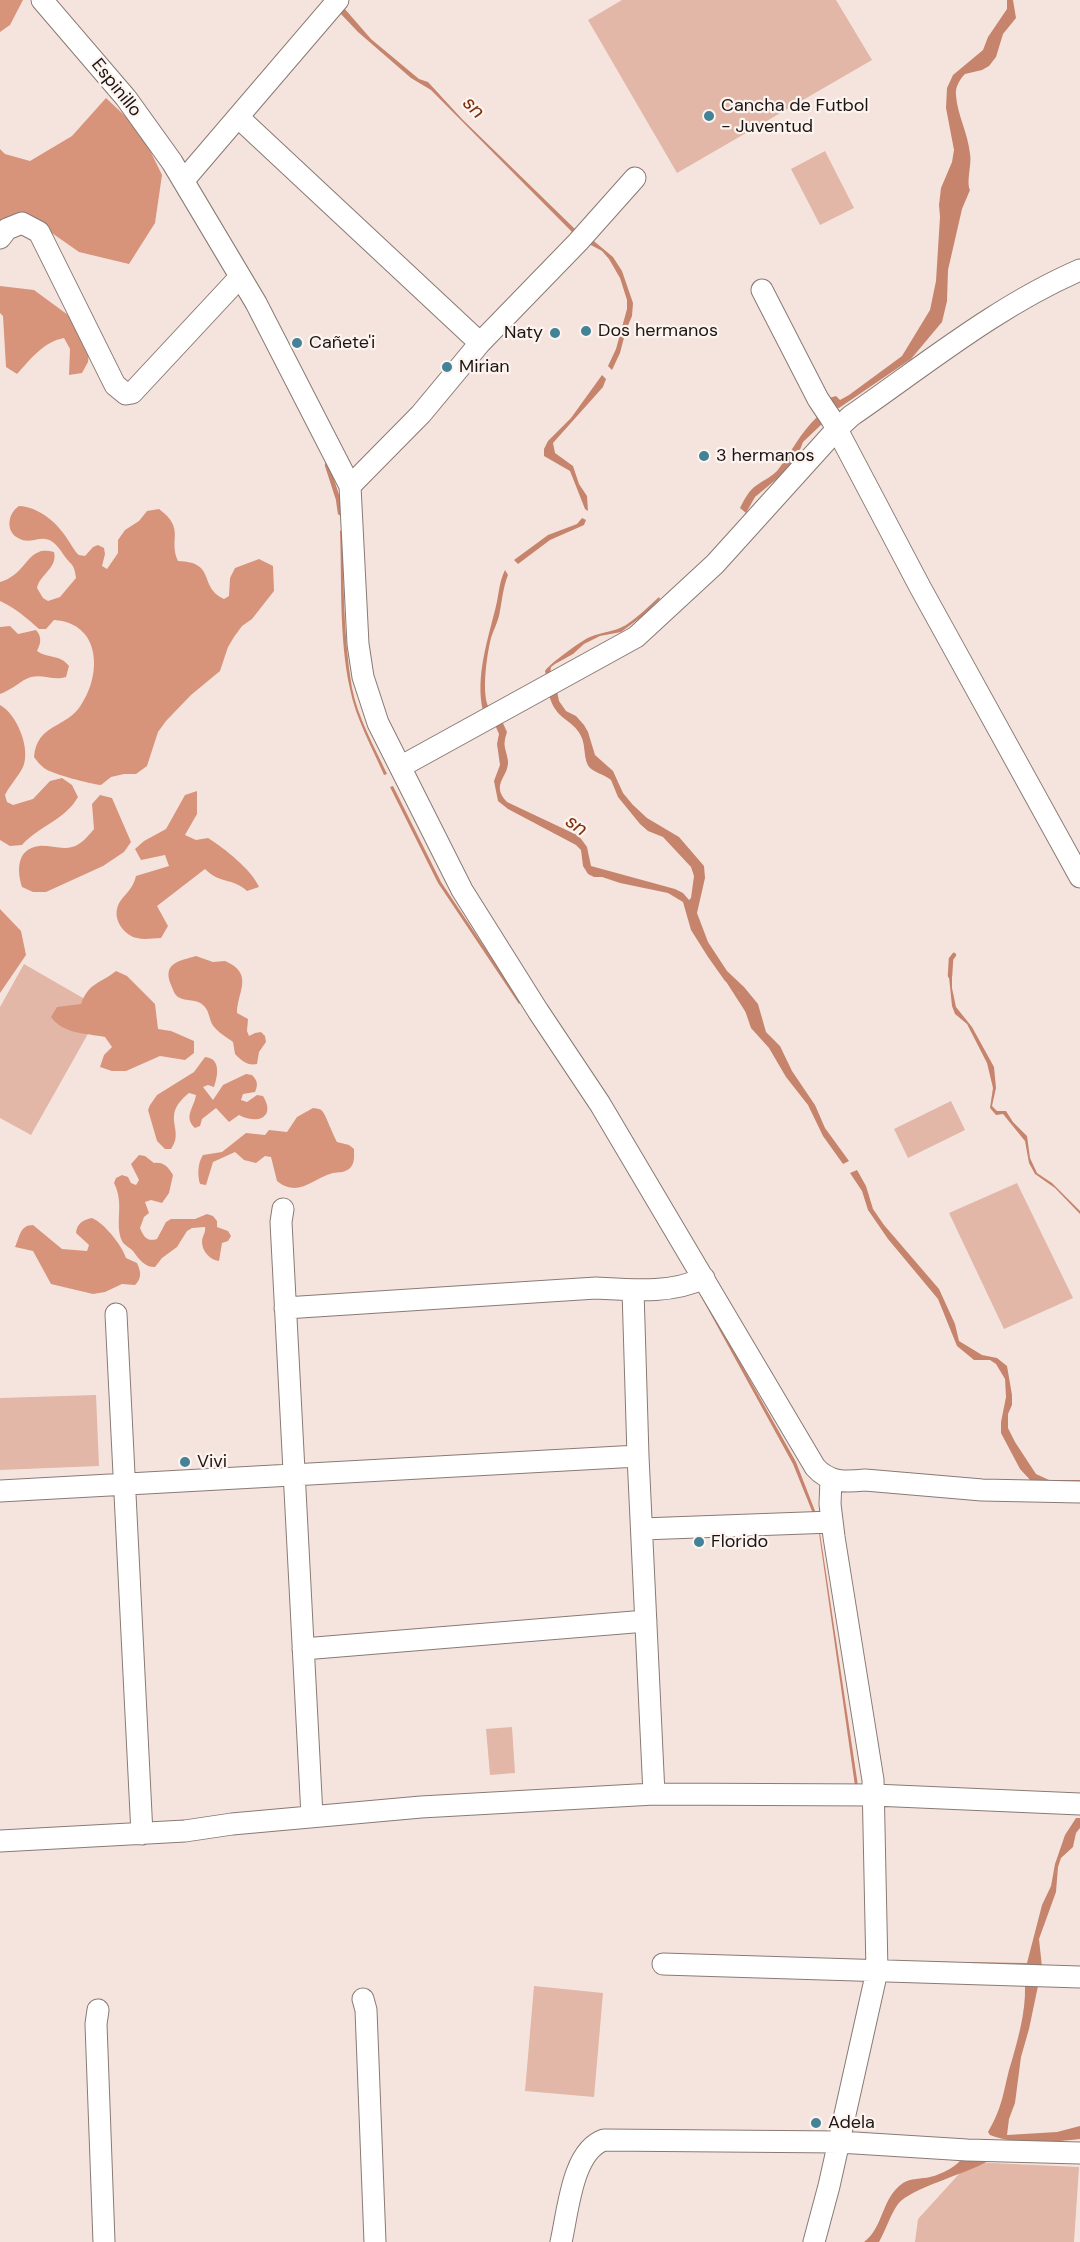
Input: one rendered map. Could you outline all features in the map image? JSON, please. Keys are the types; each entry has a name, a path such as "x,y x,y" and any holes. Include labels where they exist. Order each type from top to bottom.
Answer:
{"street":[{"name":"Espinillo","path":"42,0 126,98 184,180 261,312 350,486"},
{"path":"184,180 334,4"},
{"path":"238,117 480,343"},
{"path":"635,178 480,343 421,414 350,486 358,644 363,677 378,723 462,890 600,1104 815,1467 831,1480 843,1482 866,1480 982,1490 1080,1492"},
{"path":"0,238 7,228 22,222 39,232 115,385 126,394 132,393 240,277"},
{"path":"400,767 636,637 715,564 835,424 851,416 1010,305 1043,286 1080,270"},
{"path":"762,290 818,399 835,424 920,587 1080,877"},
{"path":"283,1209 281,1221 285,1308 312,1816"},
{"path":"285,1308 596,1288 633,1290 680,1287 704,1278"},
{"path":"633,1290 638,1455 654,1794"},
{"path":"116,1314 142,1833"},
{"path":"0,1491 638,1455"},
{"path":"814,2242 877,1971 874,1795 868,1743 832,1522 831,1480"},
{"path":"642,1529 832,1522"},
{"path":"303,1648 646,1621"},
{"path":"0,1841 186,1831 232,1824 421,1807 654,1794 874,1795 1080,1804"},
{"path":"663,1964 1080,1977"},
{"path":"363,1999 366,2010 375,2242"},
{"path":"98,2010 96,2024 104,2242"},
{"path":"561,2242 578,2166 586,2151 595,2143 613,2138 839,2142 967,2150 1080,2153"}],"shaded area":[{"path":"0,0 23,0 10,25 0,32"},
{"name":"Cancha de Futbol - Juventud","path":"622,0 836,0 872,60 677,173 588,20"},
{"path":"1007,0 1013,0 1016,18 1003,34 996,57 989,66 982,70 965,74 956,89 970,154 970,190 962,209 948,270 947,301 942,322 911,359 839,408 834,407 829,398 836,396 840,400 849,395 902,356 930,310 936,281 941,188 952,162 954,150 946,108 947,88 953,75 983,50 988,37 1007,9"},
{"path":"344,8 371,39 419,79 428,82 462,119 577,231 574,234 431,90 411,78 358,32 340,13"},
{"path":"106,98 140,130 162,175 155,223 129,264 79,252 39,224 0,236 0,149 5,154 30,161 72,136"},
{"path":"825,151 854,208 820,225 791,169"},
{"path":"589,237 613,257 622,271 633,303 632,316 612,370 608,366 616,349 627,309 627,300 620,278 609,259 602,251 589,244"},
{"path":"0,286 34,290 83,326 89,350 88,362 82,373 69,375 70,349 64,338 44,347 17,374 6,367 3,316 0,313"},
{"path":"602,375 606,379 603,387 553,443 555,453 573,466 579,484 587,496 588,511 585,509 570,471 544,456 544,449 548,441 571,418"},
{"path":"817,417 823,423 803,442 798,455 785,472 755,497 746,513 740,508 749,492 777,471"},
{"path":"19,506 34,509 47,517 59,528 79,555 85,556 98,545 104,548 102,566 107,569 118,553 118,540 125,530 139,521 147,511 159,509 172,522 178,561 190,562 203,570 211,588 224,599 229,596 230,578 235,568 259,559 273,566 274,591 234,637 220,671 191,695 166,721 158,732 147,766 136,774 111,777 101,785 48,770 41,766 34,757 40,738 75,713 81,705 88,693 94,665 89,640 81,630 70,623 54,620 46,629 39,629 21,613 0,601 0,582 14,575 34,554 41,551 54,552 55,558 37,588 43,598 48,601 60,597 76,578 72,564 57,545 45,539 30,541 14,535 10,527 10,517"},
{"path":"582,518 586,520 584,525 550,540 518,564 514,560 548,535 577,524"},
{"path":"342,530 345,629 352,688 362,721 387,774 384,775 356,711 346,670 342,610 340,531"},
{"path":"505,570 508,575 486,663 485,693 489,708 483,711 481,672"},
{"path":"659,597 660,599 644,615 621,632 600,636 584,644 573,654 551,667 550,674 546,675 547,668 573,647 590,637 626,625"},
{"path":"10,626 18,634 36,630 40,640 37,651 65,662 69,666 66,677 31,677 0,694 0,627"},
{"path":"557,691 559,701 566,711 576,716 584,725 595,755 613,771 623,793 633,805 647,818 679,837 704,866 705,878 697,913 708,942 727,971 758,1004 766,1032 780,1046 792,1071 815,1105 825,1128 849,1161 843,1164 823,1136 808,1105 786,1077 769,1048 751,1028 739,993 725,981 691,930 683,902 668,893 588,874 583,866 581,850 576,845 508,809 498,801 494,781 500,765 497,744 499,734 495,725 502,721 507,732 505,744 508,767 500,790 507,802 579,836 587,847 591,866 675,889 689,900 691,898 694,876 691,867 663,837 648,831 640,824 618,797 611,780 590,768 586,761 581,736 560,715 552,703 549,695"},
{"path":"0,705 17,724 25,751 23,767 5,795 7,802 13,805 33,799 50,781 62,778 72,785 78,797 66,812 22,845 10,846 0,840"},
{"path":"393,786 441,882 521,1002 519,1004 438,883 390,787"},
{"path":"197,791 197,814 185,835 196,840 208,838 214,842 244,867 259,887 247,891 236,884 216,877 205,869 157,906 168,926 161,938 133,937 125,931 117,918 117,909 121,901 136,876 169,866 165,855 141,860 135,849 144,841 166,829 185,795"},
{"path":"100,795 112,798 131,842 124,852 103,866 46,892 33,892 22,887 19,868 26,851 39,846 68,848 81,842 94,829 92,804"},
{"path":"0,909 21,931 26,955 0,993"},
{"path":"196,956 213,962 225,961 240,972 242,984 237,1013 248,1019 249,1036 261,1032 265,1036 266,1042 259,1052 257,1064 245,1062 235,1054 233,1042 214,1027 204,1006 178,997 175,993 169,978 170,967"},
{"path":"24,964 102,1009 31,1135 0,1118 0,1007"},
{"path":"116,971 127,976 155,1004 158,1029 171,1031 194,1041 194,1053 185,1060 160,1056 126,1071 112,1071 100,1067 104,1055 112,1047 105,1037 68,1030 51,1017 57,1007 81,1004 91,987"},
{"path":"952,971 952,988 956,1007 972,1027 994,1067 996,1088 992,1106 997,1111 1006,1111 1027,1136 1030,1158 1037,1173 1052,1183 1080,1211 1080,1214 1055,1188 1035,1174 1029,1163 1025,1141 1003,1114 996,1115 990,1108 993,1088 987,1063 967,1024 955,1014 952,1006 949,972"},
{"path":"205,1057 214,1061 217,1068 214,1087 208,1085 203,1087 213,1100 223,1085 246,1074 252,1075 257,1083 255,1092 243,1094 241,1100 247,1102 257,1095 263,1096 267,1109 266,1114 258,1119 239,1115 229,1122 216,1108 202,1119 200,1126 195,1128 190,1116 196,1095 189,1093 180,1101 174,1116 175,1142 171,1149 165,1149 157,1141 148,1110 150,1105 157,1095 194,1072"},
{"path":"951,1101 965,1130 908,1158 894,1129"},
{"path":"313,1108 323,1112 337,1142 354,1149 353,1163 349,1169 325,1176 305,1186 292,1188 277,1181 271,1157 265,1156 256,1163 244,1160 235,1152 213,1162 206,1185 200,1184 198,1169 203,1155 222,1152 246,1133 265,1135 269,1130 287,1132 297,1117"},
{"path":"139,1155 145,1156 154,1163 163,1164 173,1175 169,1193 162,1203 151,1200 145,1202 149,1213 144,1217 140,1228 144,1236 151,1240 157,1239 166,1222 171,1219 195,1219 207,1214 213,1216 217,1221 217,1227 228,1231 231,1236 228,1241 222,1243 219,1261 210,1257 203,1249 205,1227 192,1228 187,1231 177,1247 162,1258 155,1267 145,1264 123,1242 119,1227 119,1199 114,1183 116,1178 122,1175 128,1177 131,1183 136,1185 139,1180 131,1164"},
{"path":"857,1170 866,1186 873,1209 884,1225 939,1289 955,1324 959,1341 982,1355 997,1358 1007,1366 1012,1395 1008,1428 1036,1474 1049,1480 1080,1480 1080,1485 1032,1482 1020,1469 1001,1433 1006,1397 1005,1379 996,1364 990,1360 974,1360 957,1346 938,1299 888,1239 868,1210 862,1191 850,1173"},
{"path":"1017,1183 1073,1298 1004,1329 949,1213"},
{"path":"92,1218 112,1235 126,1258 137,1263 140,1275 135,1285 122,1284 105,1292 93,1294 51,1284 33,1251 15,1247 23,1229 33,1225 62,1249 87,1251 89,1245 76,1233 81,1222"},
{"path":"698,1291 796,1462 817,1516 814,1516 793,1464"},
{"path":"96,1395 99,1466 0,1470 0,1398"},
{"path":"820,1533 858,1786 855,1786"},
{"path":"512,1727 515,1773 490,1775 486,1729"},
{"path":"666,1783 820,1785 666,1784"},
{"path":"1076,1818 1080,1818 1080,1828 1076,1833 1073,1847 1061,1858 1056,1892 1039,1939 1042,1967 889,1961 1027,1963 1042,1905 1051,1886 1055,1864 1065,1835"},
{"path":"534,1986 603,1993 594,2097 525,2091"},
{"path":"1025,1986 1038,1986 1021,2057 1015,2103 1009,2119 1007,2135 1057,2132 1080,2126 1080,2139 1023,2142 990,2135 988,2132 999,2108 1018,2039"},
{"path":"962,2158 988,2161 914,2192 895,2208 879,2242 864,2242 875,2229 890,2196 903,2183 939,2174 953,2167"},
{"path":"970,2162 1079,2167 1074,2242 915,2242 918,2219"}],"waterway":[{"path":"327,465 340,513"},
{"path":"950,976 951,959 954,955"},
{"path":"729,982 747,1010"}],"place":[{"name":"Cancha de Futbol - Juventud","path":"709,116"},
{"name":"Dos hermanos","path":"586,331"},
{"name":"Naty","path":"555,333"},
{"name":"Cañete'i","path":"297,343"},
{"name":"Mirian","path":"447,367"},
{"name":"3 hermanos","path":"704,456"},
{"name":"Vivi","path":"185,1462"},
{"name":"Florido","path":"699,1542"},
{"name":"Adela","path":"816,2123"}],"water label":[{"name":"sn","path":"473,108"},
{"name":"sn","path":"576,826"}]}
